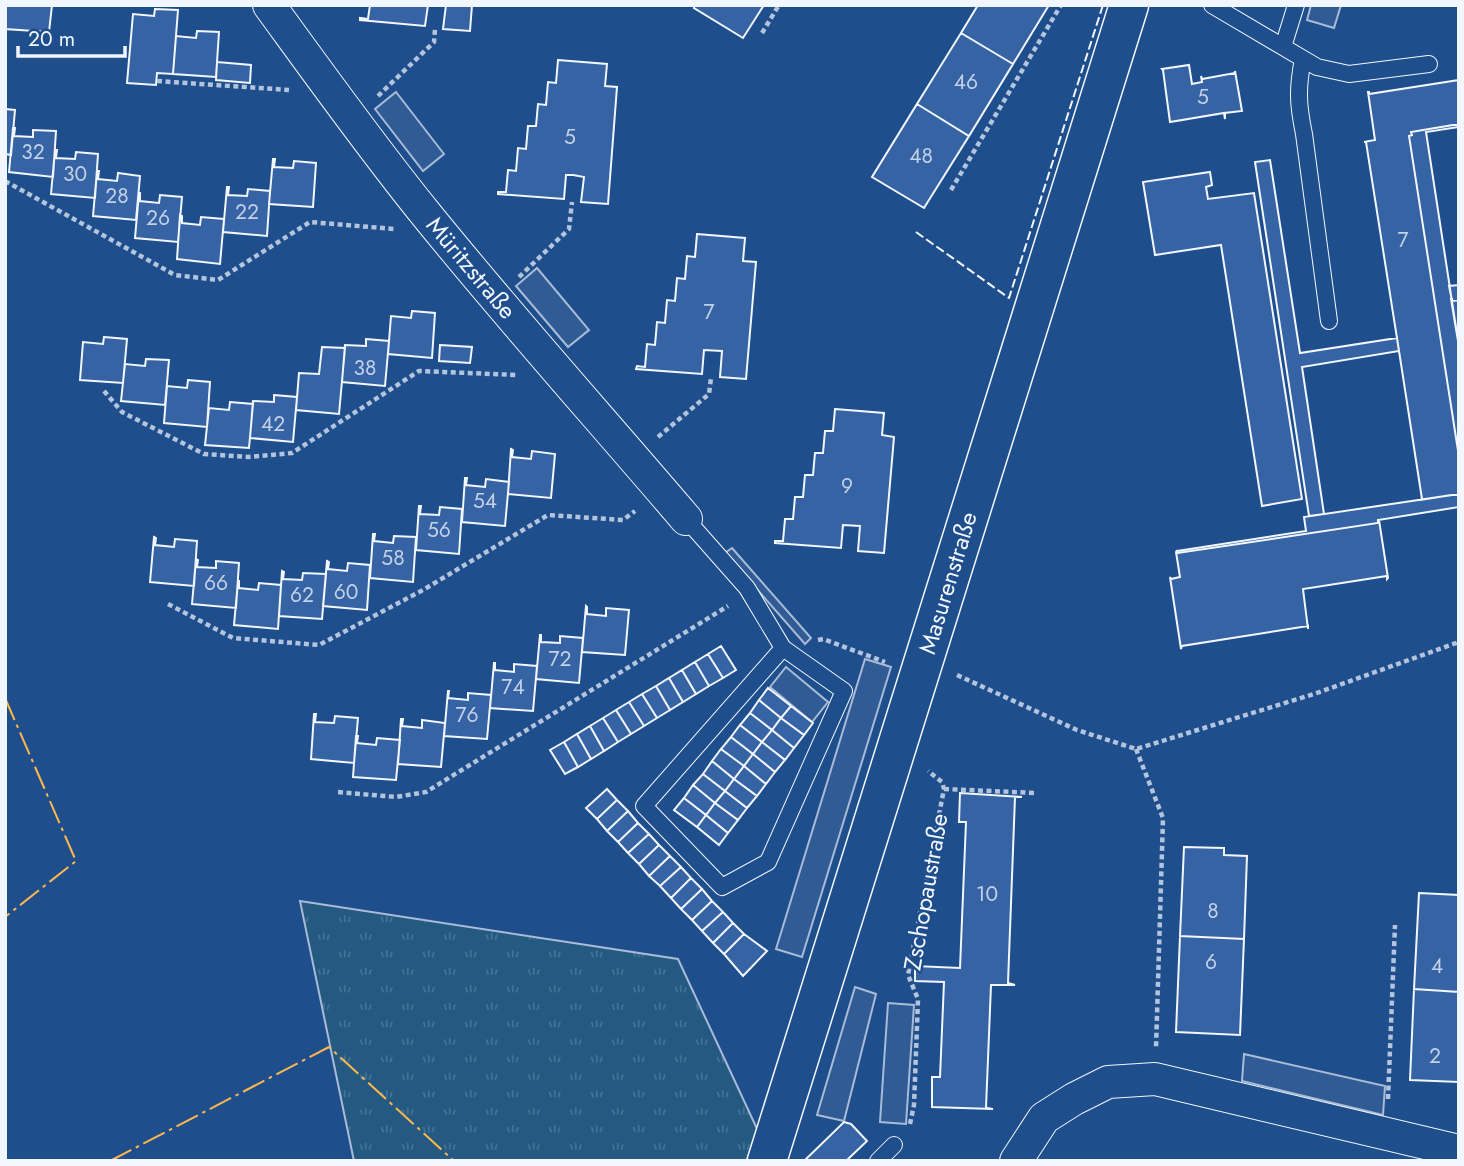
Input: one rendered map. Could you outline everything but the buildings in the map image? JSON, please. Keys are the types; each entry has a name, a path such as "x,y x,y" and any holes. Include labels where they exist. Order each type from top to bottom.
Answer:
{"main road":[{"name":"Masurenstraße","path":"767,1161 1129,5"}],"street":[{"name":"Müritzstraße","path":"269,5 425,213 686,519"},
{"path":"1016,1161 1044,1118 1074,1099 1108,1082 1155,1079 1459,1151"}],"lane":[{"path":"1212,5 1317,67 1349,74 1429,64"},
{"path":"1283,47 1296,5"},
{"path":"1303,59 1298,83 1299,110 1329,321"},
{"path":"686,519 747,588 783,648 844,691 768,862 722,887 644,806 783,648"},
{"path":"878,1161 894,1145"}],"path":[{"path":"762,33 779,5"},
{"path":"951,190 1061,5"},
{"path":"353,120 434,42 435,29"},
{"path":"157,81 295,90 317,71"},
{"path":"5,181 175,275 218,280 310,222 404,230 425,213"},
{"path":"496,298 569,229 572,202"},
{"path":"104,391 122,412 204,454 248,457 292,453 419,371 526,376 546,358"},
{"path":"633,457 709,394 711,378"},
{"path":"168,604 233,638 319,645 422,590 548,515 623,520 662,491"},
{"path":"338,792 396,797 426,792 731,605"},
{"path":"783,648 823,639 922,667 1077,730 1136,750 1314,694 1459,642"},
{"path":"1136,750 1163,818 1155,1079"},
{"name":"Zschopaustraße","path":"909,1130 914,1105 918,999 908,975 944,789 942,782 919,765"},
{"path":"944,789 1035,793"},
{"path":"1387,1134 1395,925"}],"green space":[{"path":"300,901 678,959 759,1133 746,1161 354,1161"}],"shaded area":[{"path":"1311,5 1341,5 1334,28 1307,20"},
{"path":"396,92 444,154 423,171 375,109"},
{"path":"537,268 589,330 568,347 516,286"},
{"path":"732,548 811,638 805,644 725,553"},
{"path":"865,659 891,667 802,957 776,949"},
{"path":"786,667 828,702 812,722 770,687"},
{"path":"855,987 876,994 844,1121 817,1115"},
{"path":"888,1003 914,1005 906,1124 880,1122"},
{"path":"1244,1054 1385,1086 1383,1115 1242,1081"}],"fence":[{"path":"916,232 1009,298 1103,5"}],"power":[{"path":"5,698 76,861 5,917"},
{"path":"110,1161 329,1047 454,1161"}]}
